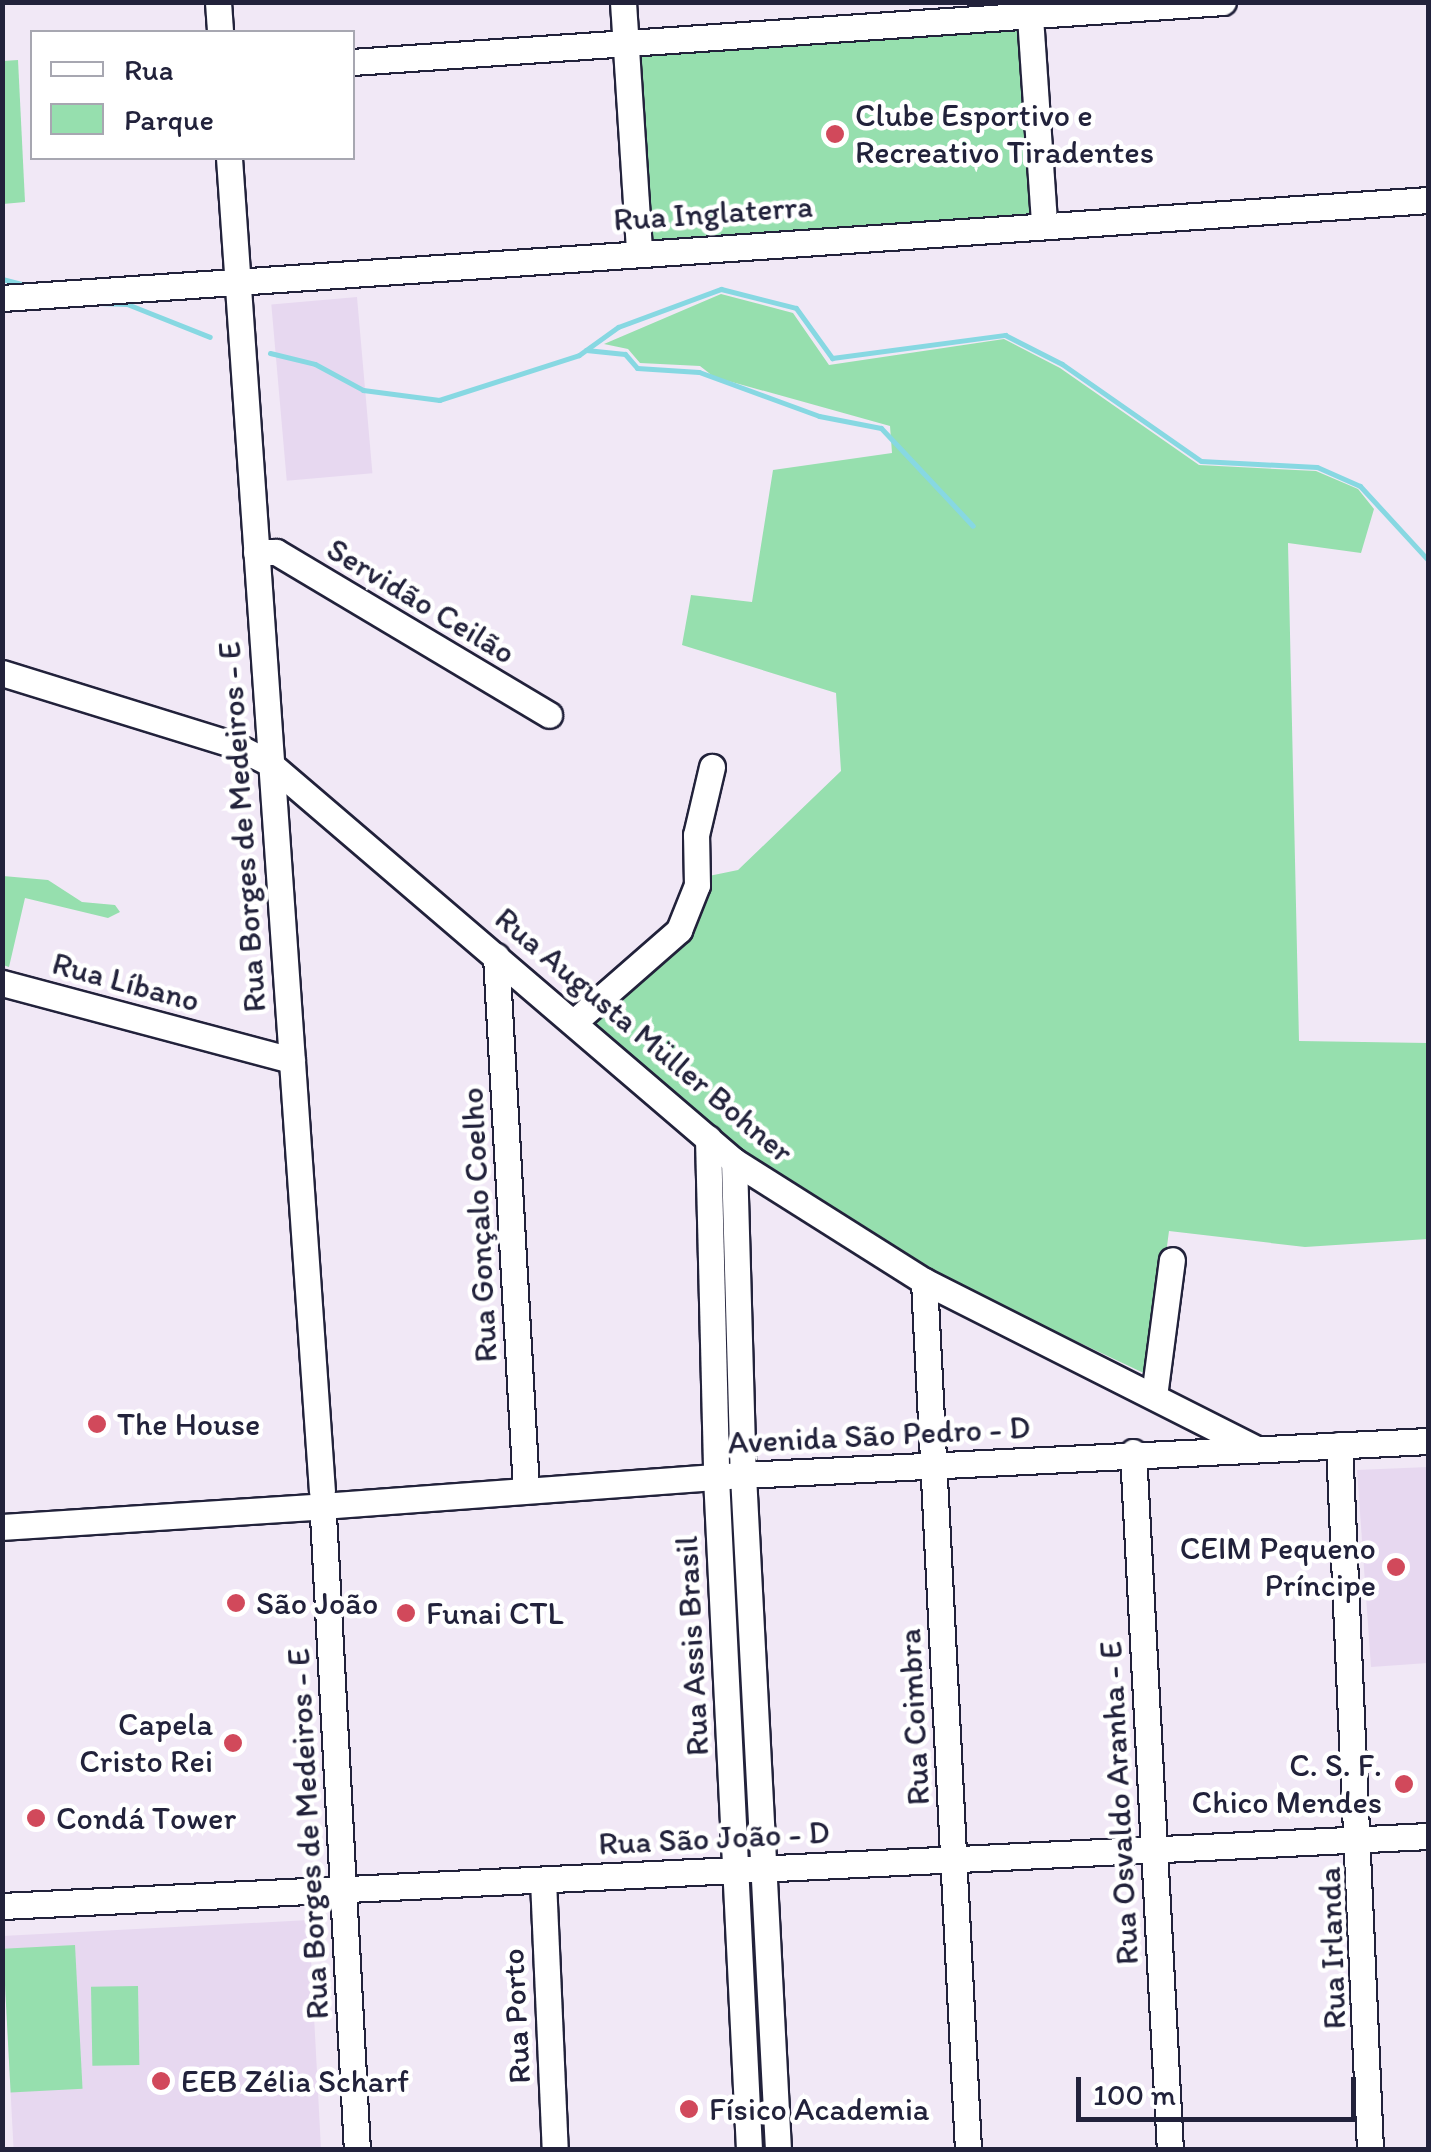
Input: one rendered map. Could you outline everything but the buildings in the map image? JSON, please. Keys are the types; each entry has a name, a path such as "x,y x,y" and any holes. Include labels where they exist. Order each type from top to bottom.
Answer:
{"street":[{"path":"218,2 220,30"},
{"path":"623,2 639,250"},
{"path":"355,62 626,44 1030,9 1223,2"},
{"path":"1030,9 1044,224"},
{"name":"Rua Borges de Medeiros - E","path":"228,160 323,1504 357,2150"},
{"name":"Rua Inglaterra","path":"2,298 639,250 1428,200"},
{"name":"Servidão Ceilão","path":"256,552 276,552 549,716"},
{"name":"Rua Augusta Müller Bohner","path":"2,673 234,745 269,763 734,1161 924,1281 1255,1448"},
{"path":"574,1022 679,930 697,885 696,835 712,767"},
{"name":"Rua Gonçalo Coelho","path":"496,956 526,1490"},
{"name":"Rua Líbano","path":"2,983 292,1060"},
{"name":"Rua Assis Brasil","path":"708,1138 716,1477 750,2150"},
{"name":"Rua Assis Brasil","path":"734,1161 743,1475 778,2150"},
{"path":"1154,1396 1172,1260"},
{"name":"Rua Coimbra","path":"924,1281 968,2150"},
{"name":"Avenida São Pedro - D","path":"2,1526 743,1475 1134,1452 1428,1441"},
{"name":"Rua Irlanda","path":"1339,1446 1362,1839 1370,2150"},
{"name":"Rua Osvaldo Aranha - E","path":"1134,1452 1170,2150"},
{"path":"726,1677 754,1676"},
{"name":"Rua São João - D","path":"2,1906 1428,1836"},
{"name":"Rua Porto","path":"543,1880 555,2150"},
{"path":"746,2058 774,2056"}],"shaded area":[{"path":"357,297 372,473 287,481 271,304"},
{"name":"CEIM Pequeno Príncipe","path":"1428,1467 1428,1663 1371,1667 1357,1470"},
{"name":"EEB Zélia Scharf","path":"309,1920 321,2149 14,2150 2,1936"}],"green space":[{"name":"Clube Esportivo e Recreativo Tiradentes","path":"1022,25 1035,217 647,244 634,52"},
{"path":"18,60 25,202 3,204 3,61"},
{"path":"721,294 793,313 829,365 1004,339 1060,368 1199,465 1316,471 1358,489 1374,509 1361,553 1288,543 1299,1041 1428,1043 1428,1239 1305,1247 1169,1231 1150,1376 932,1273 742,1153 592,1023 687,932 704,877 738,870 841,771 836,693 682,645 691,595 752,602 773,470 892,453 890,426 714,377 700,366 640,363 628,349 604,344"},
{"path":"3,876 48,880 82,902 115,905 120,912 108,918 25,898 9,967 3,965"},
{"path":"75,1945 83,2089 11,2093 3,1949"},
{"path":"138,1986 139,2065 92,2066 91,1987"}],"waterway":[{"path":"2,279 22,284"},
{"path":"270,353 315,364 363,390 439,400 579,355 618,327 721,289 796,308 832,358 1005,335 1062,364 1201,461 1317,467 1360,486 1428,560"},
{"path":"99,303 127,304 210,337"},
{"path":"586,350 625,354 637,368 699,372 819,416 881,428 973,526"}],"place":[{"name":"Clube Esportivo e Recreativo Tiradentes","path":"835,134"},
{"name":"The House","path":"97,1424"},
{"name":"CEIM Pequeno Príncipe","path":"1396,1567"},
{"name":"São João","path":"236,1603"},
{"name":"Funai CTL","path":"406,1613"},
{"name":"Capela Cristo Rei","path":"233,1743"},
{"name":"C. S. F. Chico Mendes","path":"1404,1784"},
{"name":"Condá Tower","path":"36,1818"},
{"name":"EEB Zélia Scharf","path":"161,2081"},
{"name":"Físico Academia","path":"689,2109"}]}
